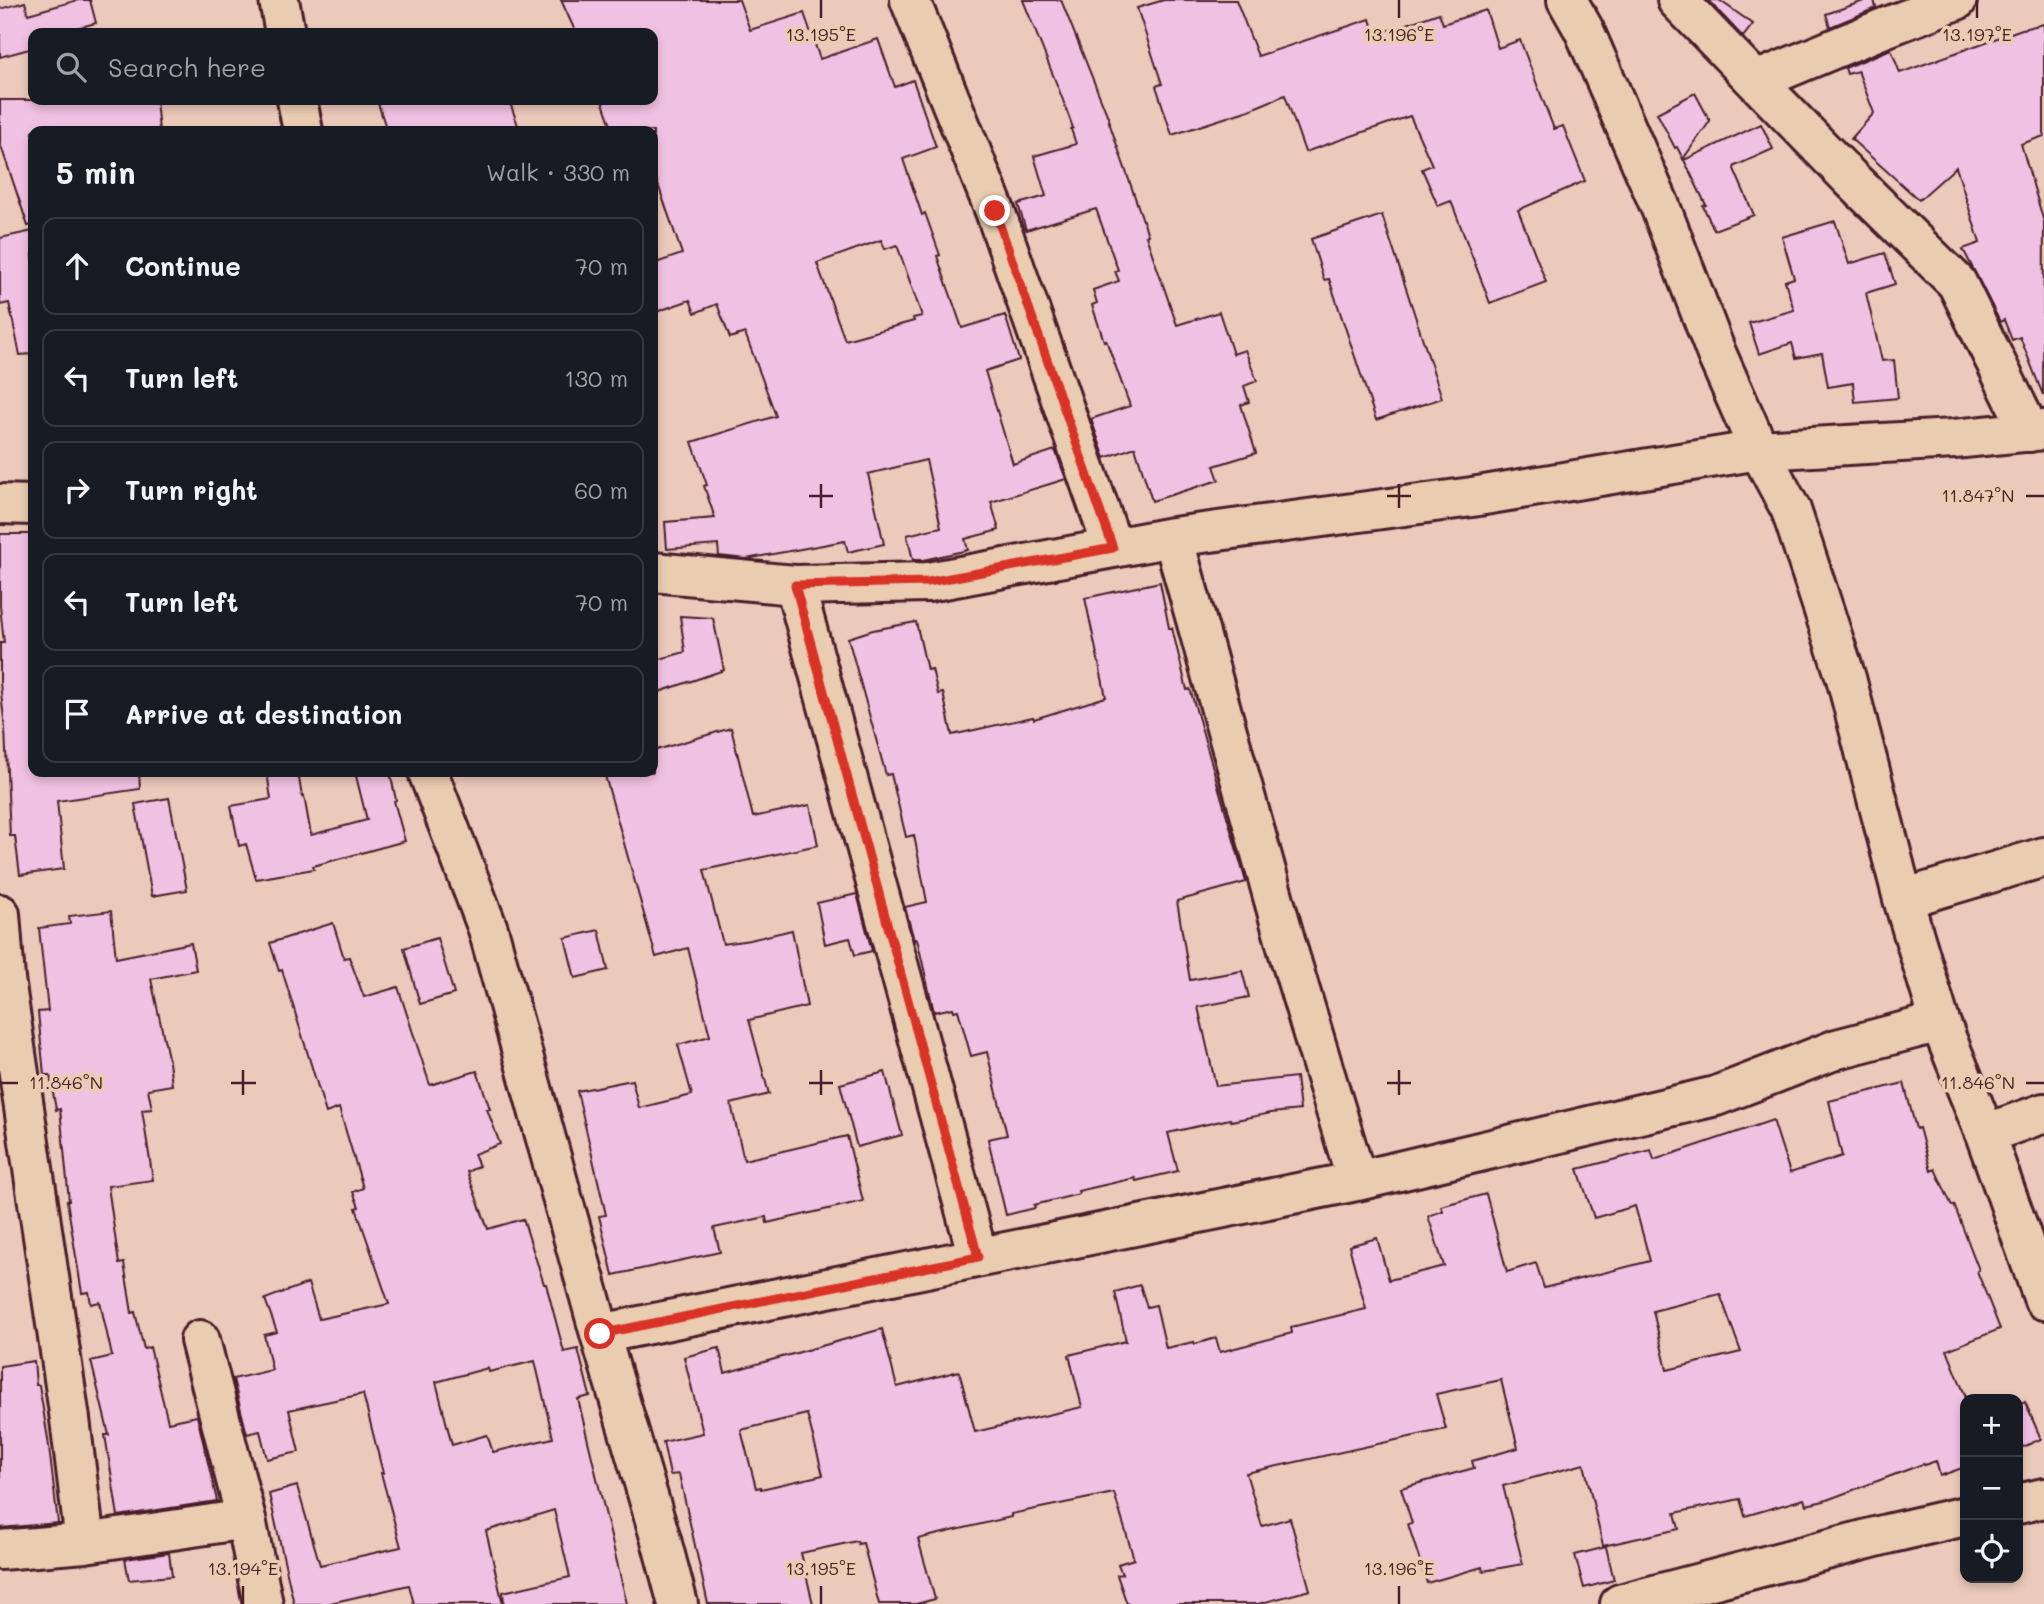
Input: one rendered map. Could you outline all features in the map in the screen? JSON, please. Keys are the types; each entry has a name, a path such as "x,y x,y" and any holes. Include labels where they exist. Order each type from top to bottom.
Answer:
{"street":[{"path":"279,0 284,28"},
{"path":"910,0 995,211 1113,548"},
{"path":"1567,0 1584,30 1660,206 1717,355 1759,450 1791,510 1842,665 1903,899 1940,1022 1985,1134 2044,1300"},
{"path":"658,572 795,585 928,582 1173,537 1472,497 1759,450 1954,439 2037,431 1957,283 1850,178 1677,0"},
{"path":"1756,82 1957,0"},
{"path":"298,105 302,126"},
{"path":"0,505 28,505"},
{"path":"1173,537 1289,954 1357,1181"},
{"path":"795,585 978,1257"},
{"path":"430,777 488,929 678,1604"},
{"path":"1903,899 2044,857"},
{"path":"0,914 5,979 70,1419 85,1543"},
{"path":"600,1334 1357,1181 1716,1096 1837,1049 1940,1022"},
{"path":"1985,1134 2044,1113"},
{"path":"200,1340 246,1519 263,1604"},
{"path":"2023,1503 2044,1498"},
{"path":"1620,1604 1960,1517"},
{"path":"0,1550 85,1543 246,1519"}],"building":[{"path":"78,0 90,0 96,23 77,28 28,28 28,49 0,57 0,9 25,2 28,14"},
{"path":"561,0 739,0 750,30 804,13 820,59 878,39 895,87 913,80 936,147 903,159 922,215 925,213 940,255 937,256 962,328 1005,315 1019,360 985,371 1013,464 1055,450 1066,479 991,502 999,530 965,539 968,550 923,560 913,560 907,535 941,527 926,460 868,474 884,544 848,552 845,541 746,559 719,556 718,545 667,549 665,522 715,518 692,442 776,416 745,333 730,338 717,304 695,313 690,300 658,311 658,262 682,254 658,184 658,126 611,126 604,105 658,105 658,28 574,28","holes":["881,240 885,249 897,245 922,316 913,318 914,321 845,340 817,263"]},
{"path":"1023,0 1061,0 1110,122 1177,325 1219,312 1233,354 1245,350 1257,381 1244,386 1249,402 1241,405 1256,453 1214,466 1219,480 1152,501 1135,447 1105,458 1091,419 1130,406 1092,305 1097,303 1093,290 1119,281 1115,271 1118,270 1096,209 1026,230 1018,204 1046,196 1034,156 1076,144 1061,95"},
{"path":"1164,0 1236,0 1258,56 1370,19 1375,35 1439,13 1443,24 1486,10 1498,48 1520,40 1554,129 1563,126 1585,181 1518,210 1546,282 1490,303 1451,201 1438,206 1422,169 1432,165 1410,116 1305,152 1285,95 1249,110 1172,135 1156,86 1162,84 1137,8"},
{"path":"1708,0 1719,0 1753,24 1743,37"},
{"path":"1874,0 1876,8 1830,27 1826,14"},
{"path":"2044,24 2044,136 2021,144 2044,222 2043,395 2020,337 2012,340 2004,320 2000,322 1963,249 1980,243 1956,167 1919,200 1851,139 1874,113 1858,71 1847,74 1845,68 1891,49 1900,73 2022,29"},
{"path":"1695,93 1710,121 1683,159 1657,113"},
{"path":"0,100 28,100 28,105 156,105 159,126 28,126 28,226 0,143"},
{"path":"379,105 511,105 518,126 385,126"},
{"path":"1761,124 1773,149 1735,166 1734,169 1754,215 1714,230 1703,206 1706,205 1684,160"},
{"path":"1382,215 1442,398 1376,420 1329,279 1324,280 1311,239"},
{"path":"1835,221 1849,264 1885,253 1895,284 1866,293 1882,361 1894,360 1898,398 1855,402 1853,383 1828,387 1822,353 1796,358 1792,343 1759,354 1749,323 1794,310 1785,281 1794,278 1782,237"},
{"path":"28,232 28,354 20,355 9,303 0,305 0,238"},
{"path":"0,534 28,534 28,777 139,777 140,789 57,801 64,869 20,875 15,836 10,836 0,683 0,643 4,643 0,606"},
{"path":"1160,582 1169,628 1172,628 1187,690 1190,689 1246,882 1177,901 1190,980 1242,971 1249,997 1198,1007 1216,1086 1296,1077 1300,1110 1231,1121 1230,1119 1168,1133 1178,1171 1078,1191 1079,1194 1006,1215 988,1139 1007,1135 987,1052 971,1056 958,1010 954,1011 953,1008 934,1012 917,939 914,940 905,907 927,902 914,835 906,837 891,774 886,775 848,638 916,622 927,670 932,669 938,694 943,693 952,735 1033,717 1034,719 1106,697 1085,598"},
{"path":"680,616 713,618 724,670 658,692 658,660 685,652"},
{"path":"731,728 753,817 810,805 818,845 704,870 723,944 792,930 807,1006 749,1020 769,1094 731,1104 744,1160 847,1136 863,1201 767,1223 766,1217 714,1228 720,1252 613,1275 599,1216 606,1215 577,1091 632,1080 639,1108 692,1095 678,1045 710,1036 688,948 656,957 605,777 658,777 658,750"},
{"path":"268,777 299,777 311,835 367,820 356,777 391,777 396,800 394,801 405,841 313,866 314,869 256,879 246,844 239,846 231,806 271,799"},
{"path":"169,798 187,890 152,896 135,804"},
{"path":"857,894 872,951 855,955 850,938 825,944 817,903"},
{"path":"111,911 116,958 191,943 196,970 151,979 172,1085 148,1089 152,1109 142,1110 153,1180 108,1186 119,1264 124,1263 132,1313 135,1312 144,1349 150,1347 168,1422 197,1416 217,1501 118,1516 105,1435 109,1435 91,1361 112,1356 100,1302 91,1304 89,1292 82,1293 67,1201 60,1109 56,1110 50,1075 44,1075 38,1012 48,1011 39,928 70,924 69,916"},
{"path":"333,923 344,958 349,957 364,997 398,987 430,1085 477,1071 500,1144 474,1154 479,1166 467,1172 488,1229 523,1219 546,1284 564,1352 578,1349 590,1396 578,1399 627,1604 504,1604 503,1592 570,1577 554,1510 486,1531 503,1604 414,1604 409,1585 326,1604 294,1604 269,1494 297,1486 320,1565 401,1547 363,1394 289,1410 299,1452 267,1459 260,1431 247,1434 233,1379 272,1370 264,1335 277,1332 265,1299 308,1283 319,1319 389,1304 356,1208 359,1207 353,1192 363,1188 339,1108 326,1113 282,970 279,971 270,943","holes":["535,1361 553,1438 493,1452 487,1435 452,1445 436,1382 488,1368 489,1372"]},
{"path":"599,930 608,970 575,978 565,938"},
{"path":"437,938 454,994 420,1004 404,948"},
{"path":"885,1072 902,1135 857,1147 840,1084"},
{"path":"1904,1083 1931,1171 1935,1169 1952,1206 1954,1205 2000,1329 1947,1350 1965,1394 1960,1394 1960,1469 1940,1476 1936,1461 1824,1501 1806,1505 1804,1499 1745,1516 1740,1499 1675,1513 1679,1529 1603,1546 1584,1464 1503,1486 1523,1564 1483,1571 1482,1567 1427,1583 1408,1524 1412,1523 1401,1488 1474,1468 1472,1461 1518,1448 1501,1380 1436,1394 1446,1429 1246,1473 1262,1526 1290,1518 1310,1590 1258,1604 1127,1604 1117,1575 1122,1574 1118,1564 1134,1559 1114,1493 1011,1514 1011,1517 918,1539 935,1599 916,1604 879,1604 863,1543 858,1544 857,1541 801,1553 813,1604 708,1604 679,1474 670,1475 663,1442 703,1433 684,1357 719,1348 725,1373 882,1329 897,1387 959,1371 975,1432 1082,1407 1069,1355 1126,1341 1115,1292 1140,1285 1147,1307 1156,1305 1166,1348 1216,1338 1220,1352 1292,1333 1291,1327 1366,1309 1349,1246 1377,1238 1389,1280 1444,1266 1428,1216 1443,1211 1441,1206 1486,1194 1507,1272 1536,1263 1544,1288 1650,1261 1635,1206 1594,1218 1578,1169 1651,1150 1654,1160 1773,1120 1790,1173 1842,1156 1829,1101","holes":["1720,1294 1741,1352 1667,1370 1653,1311","807,1414 823,1475 756,1488 741,1430"]},
{"path":"34,1361 36,1385 39,1385 48,1439 58,1523 0,1528 0,1366"},
{"path":"2025,1402 2041,1439 2023,1447"},
{"path":"1606,1547 1614,1580 1584,1588 1575,1555"},
{"path":"169,1553 172,1576 129,1580 125,1559"}],"route":[{"path":"600,1334 978,1257 795,585 928,582 1113,548 995,211"}]}
